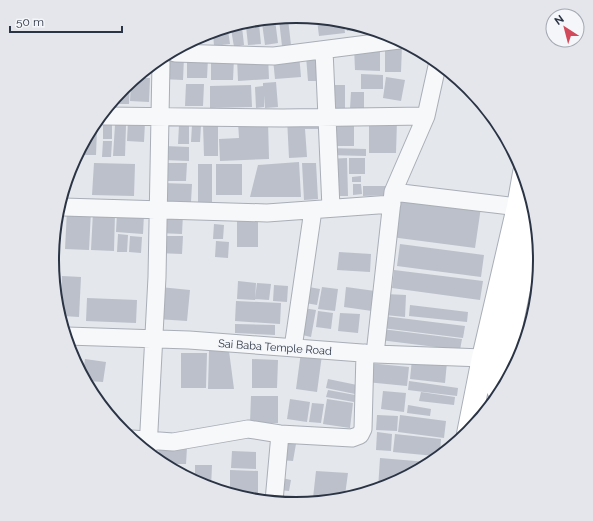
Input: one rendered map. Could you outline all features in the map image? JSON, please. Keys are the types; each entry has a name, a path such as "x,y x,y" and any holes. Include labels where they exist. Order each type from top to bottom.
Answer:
{"main road":[{"path":"471,421 522,186"},
{"path":"500,382 532,228"}],"street":[{"path":"179,54 274,56 388,41"},
{"path":"324,50 331,208"},
{"path":"142,441 153,339 157,276 161,66"},
{"path":"145,443 173,442 248,429 280,434 352,438 360,435 363,429 370,353 392,198 426,116 436,68"},
{"path":"108,116 426,116"},
{"path":"65,207 267,213 331,208 392,198 518,207"},
{"path":"293,348 313,210"},
{"name":"Sai Baba Temple Road","path":"72,336 189,340 370,353 484,358"},
{"path":"274,497 280,434"}],"building":[{"path":"289,23 291,45 282,46 279,24"},
{"path":"276,24 278,43 265,45 262,26"},
{"path":"318,24 344,28 345,33 319,36"},
{"path":"259,26 261,44 248,45 246,29"},
{"path":"242,30 244,45 234,47 232,32"},
{"path":"228,33 230,44 214,46 213,38"},
{"path":"380,45 380,71 355,70 354,47"},
{"path":"385,45 397,45 402,47 401,72 385,72"},
{"path":"299,54 301,77 275,79 273,59"},
{"path":"318,55 320,81 308,81 306,56"},
{"path":"268,56 269,79 238,81 237,58"},
{"path":"175,57 184,57 183,80 162,79 163,65"},
{"path":"211,57 234,58 233,80 211,80"},
{"path":"208,58 207,78 187,78 187,59"},
{"path":"361,74 383,75 383,89 361,89"},
{"path":"386,77 405,80 401,101 383,98"},
{"path":"145,78 150,78 149,102 130,101 131,91"},
{"path":"276,82 278,107 265,108 264,95 264,107 256,108 255,87 263,86 263,83"},
{"path":"186,84 204,84 203,106 185,106"},
{"path":"251,85 252,107 210,108 210,86"},
{"path":"323,85 345,85 345,109 322,108"},
{"path":"130,92 129,104 119,103"},
{"path":"351,92 364,92 364,109 350,109"},
{"path":"318,116 318,129 305,129 307,157 289,158 287,118"},
{"path":"369,120 397,120 396,153 369,153"},
{"path":"128,121 145,122 144,142 127,141"},
{"path":"268,121 269,159 220,161 219,139 239,138 238,122"},
{"path":"327,121 354,122 354,146 327,146"},
{"path":"103,124 112,124 112,139 103,139"},
{"path":"203,124 218,124 218,156 204,156"},
{"path":"115,125 126,125 125,156 113,156"},
{"path":"179,125 189,125 189,144 178,144"},
{"path":"192,125 201,125 200,142 191,142"},
{"path":"97,133 96,155 83,155"},
{"path":"103,141 112,141 111,157 102,157"},
{"path":"164,146 189,147 189,161 164,160"},
{"path":"327,148 366,149 366,156 327,155"},
{"path":"347,158 348,196 329,196 328,159"},
{"path":"349,158 365,158 365,174 349,174"},
{"path":"299,162 301,197 250,197 258,165"},
{"path":"94,163 135,164 134,196 92,195"},
{"path":"162,163 187,163 186,181 161,181"},
{"path":"302,163 316,163 318,199 304,200"},
{"path":"198,164 212,164 212,203 198,203"},
{"path":"216,164 242,164 242,195 216,195"},
{"path":"361,176 361,182 352,182 352,177"},
{"path":"162,183 192,184 191,202 162,201"},
{"path":"353,184 361,184 362,194 353,195"},
{"path":"363,186 389,186 389,195 363,196"},
{"path":"397,196 481,207 475,248 391,237"},
{"path":"67,210 91,211 89,250 65,249"},
{"path":"93,212 115,213 114,251 91,250"},
{"path":"117,213 144,214 143,234 116,232"},
{"path":"159,213 183,214 182,234 158,233"},
{"path":"237,216 258,216 258,247 237,247"},
{"path":"214,224 224,225 223,239 213,239"},
{"path":"118,234 128,235 127,252 117,252"},
{"path":"130,236 142,237 141,253 129,252"},
{"path":"158,236 183,236 182,254 157,253"},
{"path":"216,241 229,242 228,258 215,257"},
{"path":"400,244 484,255 481,277 397,266"},
{"path":"339,252 371,254 370,272 337,270"},
{"path":"394,270 483,281 480,300 392,288"},
{"path":"62,276 81,277 79,317 66,316 61,293"},
{"path":"238,281 256,283 255,300 237,299"},
{"path":"257,283 271,284 269,300 255,299"},
{"path":"274,285 288,286 287,302 273,301"},
{"path":"303,286 320,289 317,305 300,302"},
{"path":"160,287 190,290 187,321 157,319"},
{"path":"322,287 338,289 335,311 318,309"},
{"path":"346,287 375,291 372,311 344,307"},
{"path":"386,294 406,295 405,317 385,315"},
{"path":"87,298 137,300 136,323 86,321"},
{"path":"236,301 281,303 280,324 235,321"},
{"path":"410,305 468,312 467,322 409,316"},
{"path":"303,308 316,310 311,337 298,334"},
{"path":"318,311 333,313 331,329 316,327"},
{"path":"340,313 360,314 358,333 338,331"},
{"path":"384,316 465,326 463,338 382,328"},
{"path":"235,324 275,325 275,335 235,333"},
{"path":"382,329 462,339 460,350 380,340"},
{"path":"209,351 229,351 234,389 208,389"},
{"path":"301,352 322,355 317,392 296,389"},
{"path":"181,353 207,353 206,388 181,388"},
{"path":"85,359 106,362 103,382 92,381 84,367"},
{"path":"252,359 278,360 277,388 252,388"},
{"path":"412,359 447,362 445,383 410,379"},
{"path":"368,363 409,367 407,386 366,382"},
{"path":"328,379 357,385 355,394 326,388"},
{"path":"409,381 458,388 457,396 408,390"},
{"path":"328,390 355,395 354,402 326,397"},
{"path":"383,391 406,393 404,412 381,409"},
{"path":"421,392 455,397 454,405 419,401"},
{"path":"251,396 278,396 278,423 250,423"},
{"path":"290,399 310,402 307,422 287,419"},
{"path":"327,399 353,403 350,428 323,424"},
{"path":"312,403 324,404 321,423 309,422"},
{"path":"408,405 431,409 430,416 407,413"},
{"path":"377,415 398,416 397,431 376,430"},
{"path":"400,415 446,421 444,438 398,432"},
{"path":"377,432 392,434 391,451 376,450"},
{"path":"395,434 441,439 440,450 431,456 393,452"},
{"path":"283,437 297,438 293,461 280,460"},
{"path":"159,447 187,447 186,464 175,464 158,453"},
{"path":"232,451 256,452 256,469 231,468"},
{"path":"380,458 422,462 402,474 378,483"},
{"path":"195,465 212,465 211,482 195,476"},
{"path":"230,470 258,471 258,494 230,488"},
{"path":"316,471 348,473 345,493 313,497"},
{"path":"282,478 291,480 289,491 280,490"}]}
